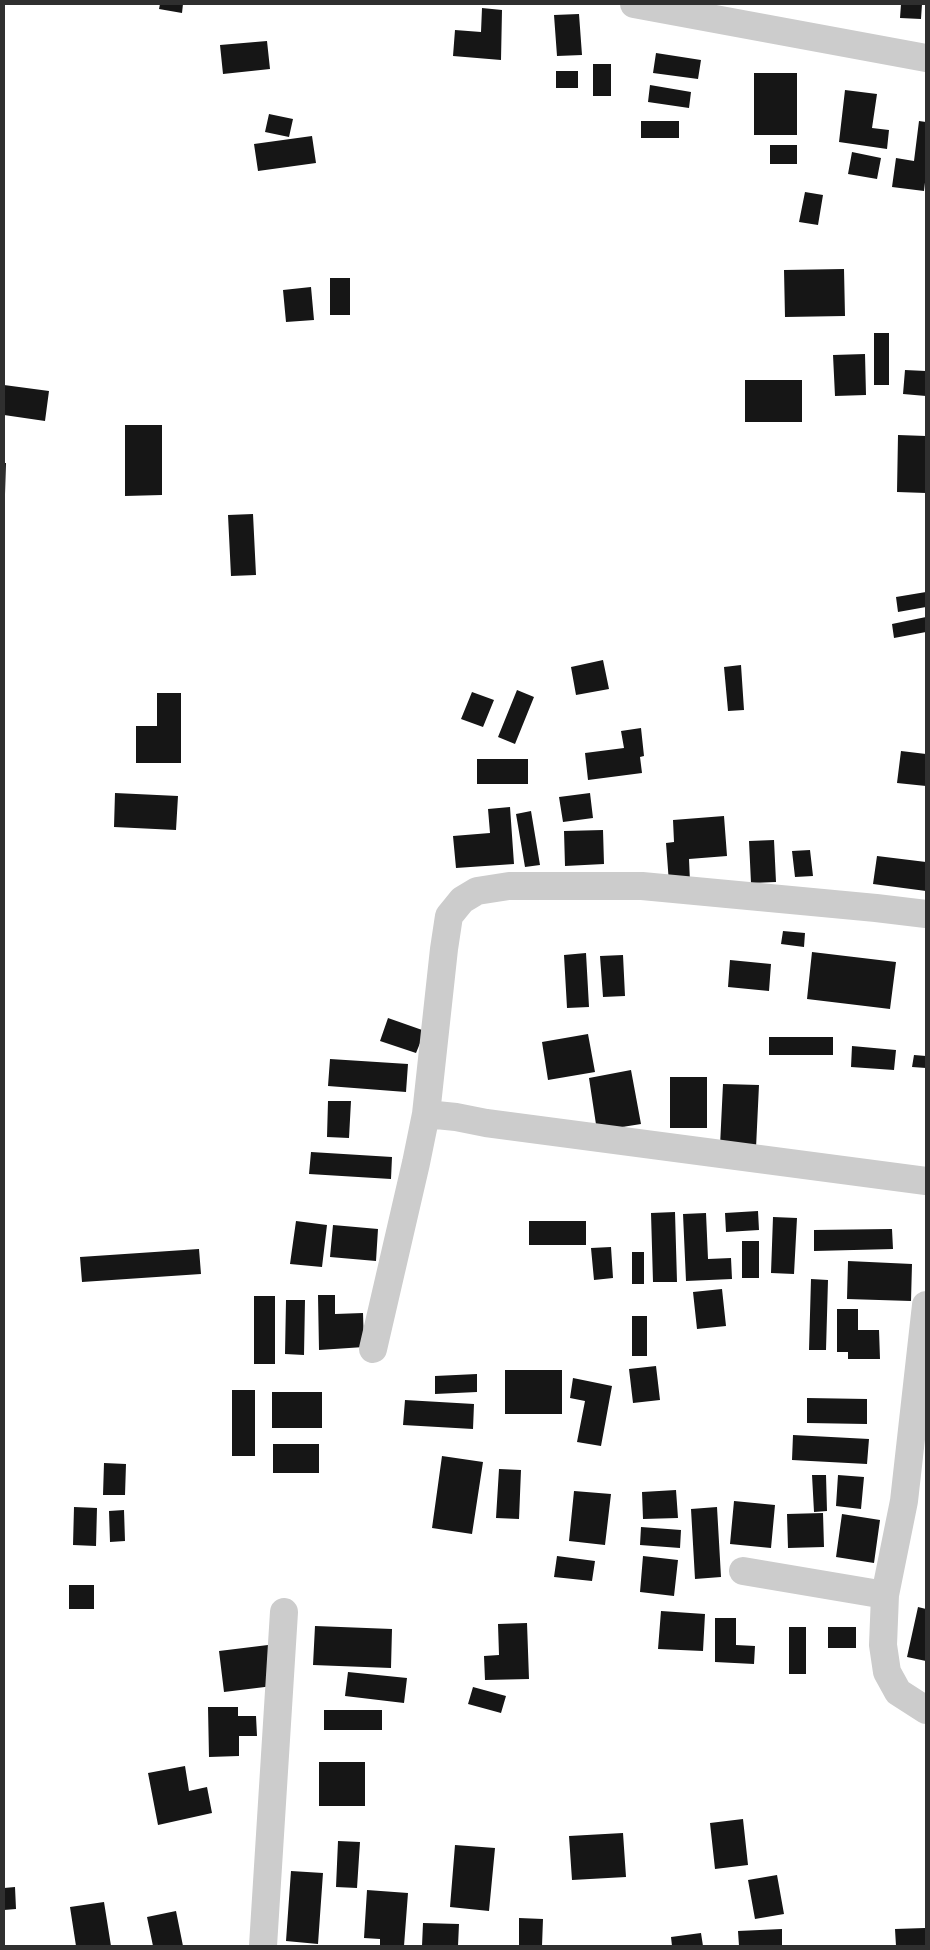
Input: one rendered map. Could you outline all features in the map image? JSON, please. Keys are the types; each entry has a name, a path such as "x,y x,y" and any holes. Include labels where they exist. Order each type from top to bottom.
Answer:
{"street":[{"path":"634,4 926,58"},
{"path":"374,1349 426,1114 449,916 462,900 477,891 509,886 642,886 926,914"},
{"path":"426,1114 926,1181"},
{"path":"926,1305 904,1501 884,1595 883,1645 887,1672 898,1692 926,1710"},
{"path":"743,1571 884,1595"},
{"path":"262,1946 284,1612"}],"building":[{"path":"160,4 183,4 182,13 159,9"},
{"path":"901,4 922,4 921,19 900,18"},
{"path":"482,8 502,10 501,60 453,56 455,30 481,32"},
{"path":"579,14 582,55 557,56 554,15"},
{"path":"267,41 270,69 223,74 220,45"},
{"path":"656,53 701,60 698,79 653,73"},
{"path":"593,64 611,64 611,96 593,96"},
{"path":"556,71 578,71 578,88 556,88"},
{"path":"754,73 797,73 797,135 754,135"},
{"path":"650,85 691,92 689,108 648,102"},
{"path":"845,90 877,94 872,128 889,130 887,149 839,142"},
{"path":"269,114 293,119 289,137 265,132"},
{"path":"641,121 679,121 679,138 641,138"},
{"path":"919,121 926,122 926,174 924,191 892,187 896,158 914,161"},
{"path":"312,136 316,163 258,171 254,144"},
{"path":"770,145 797,145 797,164 770,164"},
{"path":"852,152 881,158 877,179 848,174"},
{"path":"805,192 823,195 818,225 799,222"},
{"path":"844,269 845,316 785,317 784,270"},
{"path":"330,278 350,278 350,315 330,315"},
{"path":"311,287 314,320 286,322 283,290"},
{"path":"874,333 889,333 889,385 874,385"},
{"path":"865,354 866,395 835,396 833,355"},
{"path":"905,370 926,371 926,396 903,394"},
{"path":"745,380 802,380 802,422 745,422"},
{"path":"4,385 49,391 45,421 4,415"},
{"path":"125,425 162,425 162,495 125,496"},
{"path":"898,435 926,436 926,493 897,492"},
{"path":"4,463 6,463 5,494 4,493"},
{"path":"253,514 256,575 231,576 228,515"},
{"path":"926,592 926,607 898,612 896,597"},
{"path":"926,617 926,632 894,638 892,624"},
{"path":"603,660 609,689 576,695 571,667"},
{"path":"741,665 744,710 728,711 724,667"},
{"path":"517,690 534,697 515,744 498,737"},
{"path":"472,692 494,700 483,727 461,719"},
{"path":"157,693 181,693 181,763 136,763 136,726 157,726"},
{"path":"641,728 644,756 640,757 642,773 588,780 585,753 624,748 621,731"},
{"path":"901,751 926,754 926,786 897,783"},
{"path":"477,759 528,759 528,784 477,784"},
{"path":"115,793 178,796 176,830 114,827"},
{"path":"590,793 593,818 563,822 559,797"},
{"path":"510,807 514,864 456,868 453,836 490,833 488,809"},
{"path":"531,811 540,865 525,867 516,814"},
{"path":"724,816 727,856 689,859 690,882 669,883 666,843 674,842 673,820"},
{"path":"603,830 604,864 565,866 564,831"},
{"path":"774,840 776,882 751,883 749,841"},
{"path":"810,850 813,876 795,877 792,851"},
{"path":"877,856 926,862 926,891 873,884"},
{"path":"783,931 805,933 804,947 781,944"},
{"path":"812,952 896,962 890,1009 807,999"},
{"path":"586,953 589,1007 567,1008 564,955"},
{"path":"623,955 625,996 603,997 600,956"},
{"path":"730,960 771,964 769,991 728,987"},
{"path":"388,1018 425,1031 416,1053 380,1041"},
{"path":"588,1034 595,1072 548,1080 542,1042"},
{"path":"769,1037 833,1037 833,1055 769,1055"},
{"path":"852,1046 896,1050 894,1070 851,1067"},
{"path":"914,1055 926,1056 926,1068 912,1067"},
{"path":"330,1059 408,1064 406,1092 328,1086"},
{"path":"631,1070 641,1124 597,1131 589,1078"},
{"path":"670,1077 707,1077 707,1128 670,1128"},
{"path":"723,1084 759,1085 756,1148 720,1146"},
{"path":"328,1101 351,1101 349,1138 327,1137"},
{"path":"311,1152 392,1157 391,1179 309,1174"},
{"path":"758,1211 759,1230 726,1232 725,1213"},
{"path":"675,1212 677,1282 653,1282 651,1213"},
{"path":"706,1213 708,1259 731,1258 732,1279 686,1281 683,1214"},
{"path":"773,1217 797,1218 794,1274 771,1273"},
{"path":"296,1221 327,1225 322,1267 290,1264"},
{"path":"529,1221 586,1221 586,1245 529,1245"},
{"path":"333,1225 378,1229 376,1261 330,1257"},
{"path":"892,1229 893,1249 814,1251 814,1230"},
{"path":"742,1241 759,1241 759,1278 742,1278"},
{"path":"611,1247 613,1278 594,1280 591,1248"},
{"path":"199,1249 201,1274 82,1282 80,1257"},
{"path":"632,1252 644,1252 644,1284 632,1284"},
{"path":"848,1261 912,1264 911,1301 847,1299"},
{"path":"811,1279 828,1280 826,1350 809,1350"},
{"path":"722,1289 726,1326 697,1329 693,1292"},
{"path":"318,1295 335,1295 335,1314 363,1313 364,1347 319,1350"},
{"path":"254,1296 275,1296 275,1364 254,1364"},
{"path":"286,1300 305,1300 304,1355 285,1354"},
{"path":"837,1309 858,1309 858,1330 879,1330 880,1359 848,1359 848,1352 837,1352"},
{"path":"632,1316 647,1316 647,1356 632,1356"},
{"path":"656,1366 660,1400 633,1403 629,1369"},
{"path":"505,1370 562,1370 562,1414 505,1414"},
{"path":"477,1374 477,1392 435,1394 435,1376"},
{"path":"573,1378 612,1386 601,1446 577,1442 585,1401 570,1398"},
{"path":"232,1390 255,1390 255,1456 232,1456"},
{"path":"272,1392 322,1392 322,1428 272,1428"},
{"path":"807,1398 867,1399 867,1424 807,1423"},
{"path":"405,1400 474,1404 473,1429 403,1425"},
{"path":"793,1435 869,1439 867,1464 792,1460"},
{"path":"273,1444 319,1444 319,1473 273,1473"},
{"path":"442,1456 483,1462 472,1534 432,1528"},
{"path":"104,1463 126,1464 125,1495 103,1495"},
{"path":"499,1469 521,1470 519,1519 496,1518"},
{"path":"812,1475 826,1475 827,1511 814,1512"},
{"path":"838,1475 864,1477 861,1509 836,1506"},
{"path":"676,1490 678,1518 643,1519 642,1492"},
{"path":"574,1491 611,1494 605,1545 569,1541"},
{"path":"734,1501 775,1505 771,1548 730,1544"},
{"path":"74,1507 97,1508 96,1546 73,1545"},
{"path":"717,1507 721,1577 695,1579 691,1509"},
{"path":"124,1510 125,1541 110,1542 109,1511"},
{"path":"823,1513 824,1547 788,1548 787,1514"},
{"path":"842,1514 880,1520 874,1563 836,1557"},
{"path":"641,1527 681,1530 680,1548 640,1545"},
{"path":"557,1556 595,1561 592,1581 554,1577"},
{"path":"643,1556 678,1560 674,1596 640,1592"},
{"path":"69,1585 94,1585 94,1609 69,1609"},
{"path":"918,1607 926,1609 926,1661 907,1657"},
{"path":"661,1611 705,1614 703,1651 658,1649"},
{"path":"715,1618 736,1618 736,1645 755,1646 754,1664 715,1662"},
{"path":"527,1623 529,1679 485,1680 484,1656 499,1655 498,1624"},
{"path":"315,1626 392,1629 391,1668 313,1665"},
{"path":"789,1627 806,1627 806,1674 789,1674"},
{"path":"828,1627 856,1627 856,1648 828,1648"},
{"path":"268,1645 273,1686 224,1692 219,1651"},
{"path":"348,1672 407,1678 404,1703 345,1696"},
{"path":"473,1687 506,1696 501,1713 468,1704"},
{"path":"208,1707 238,1707 238,1716 256,1716 257,1736 239,1736 239,1756 209,1757"},
{"path":"324,1710 382,1710 382,1730 324,1730"},
{"path":"319,1762 365,1762 365,1806 319,1806"},
{"path":"185,1766 189,1791 207,1787 212,1813 158,1825 148,1773"},
{"path":"743,1819 748,1865 715,1869 710,1823"},
{"path":"623,1833 626,1877 572,1880 569,1836"},
{"path":"338,1841 360,1842 357,1888 336,1887"},
{"path":"455,1845 495,1848 489,1911 450,1907"},
{"path":"291,1871 323,1873 318,1944 286,1941"},
{"path":"777,1875 784,1914 755,1919 748,1880"},
{"path":"15,1887 16,1909 4,1910 4,1888"},
{"path":"367,1890 408,1893 404,1946 380,1946 380,1939 364,1938"},
{"path":"104,1902 111,1946 76,1946 70,1907"},
{"path":"176,1911 183,1946 153,1946 147,1917"},
{"path":"519,1918 543,1919 542,1946 519,1946"},
{"path":"423,1923 459,1924 458,1946 422,1946"},
{"path":"925,1928 925,1946 896,1946 895,1929"},
{"path":"782,1929 782,1946 739,1946 738,1931"},
{"path":"701,1933 703,1946 672,1946 671,1937"}]}
